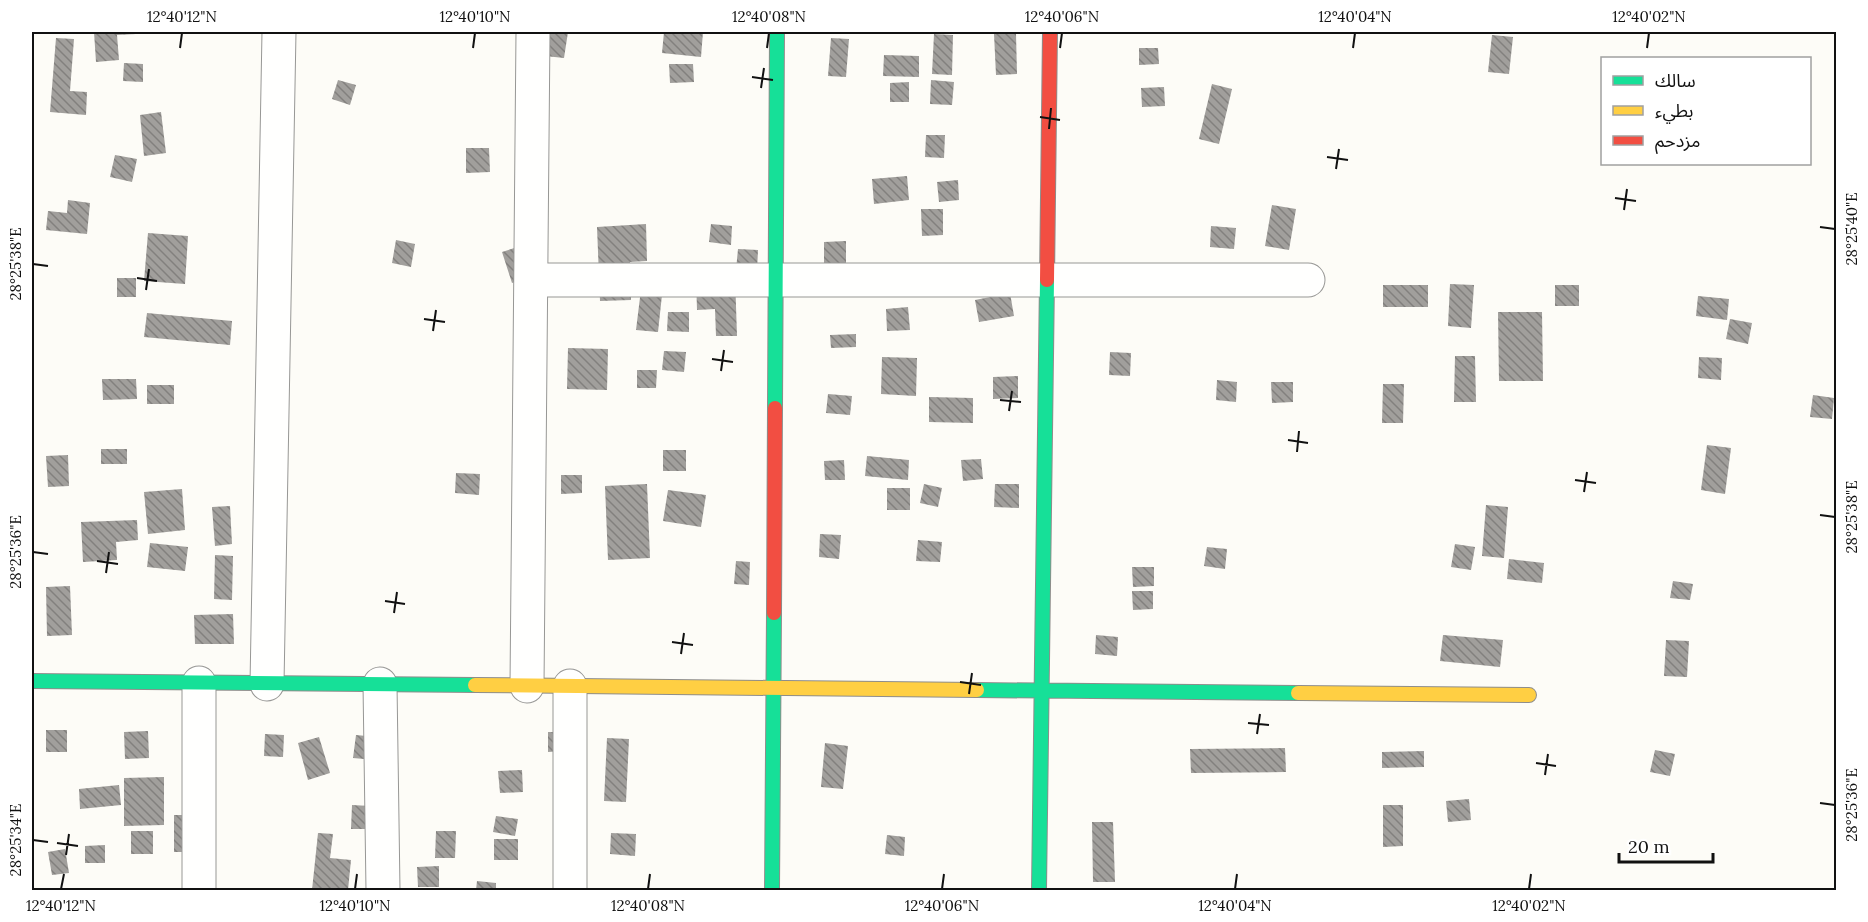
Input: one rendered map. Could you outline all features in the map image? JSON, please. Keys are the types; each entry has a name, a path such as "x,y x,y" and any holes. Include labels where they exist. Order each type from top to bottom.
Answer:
{"street":[{"path":"267,684 279,32"},
{"path":"527,686 533,32"},
{"path":"772,891 777,32"},
{"path":"1040,891 1050,32"},
{"path":"531,280 1308,280"},
{"path":"32,681 1529,696"},
{"path":"199,683 199,891"},
{"path":"380,684 383,891"},
{"path":"570,686 570,891"}],"building":[{"path":"94,32 136,32 136,34 117,35 119,60 96,62"},
{"path":"548,32 568,32 564,58 545,56"},
{"path":"664,32 703,32 701,57 662,53"},
{"path":"934,34 953,35 952,75 932,74"},
{"path":"994,34 1016,34 1017,74 996,75"},
{"path":"1492,35 1513,37 1509,74 1488,72"},
{"path":"56,38 74,39 70,91 87,92 86,115 50,112"},
{"path":"831,38 849,39 846,77 828,76"},
{"path":"1139,48 1158,48 1159,64 1139,65"},
{"path":"884,55 919,56 919,77 883,76"},
{"path":"124,63 143,64 143,82 123,81"},
{"path":"669,64 693,64 694,82 670,83"},
{"path":"338,80 356,85 350,105 332,99"},
{"path":"931,80 954,82 952,105 930,104"},
{"path":"909,82 909,102 890,102 890,83"},
{"path":"1212,84 1232,89 1219,144 1199,139"},
{"path":"1164,87 1165,106 1142,107 1141,88"},
{"path":"161,112 166,153 144,156 140,115"},
{"path":"926,135 945,135 944,158 925,157"},
{"path":"466,148 489,148 490,172 466,173"},
{"path":"115,155 137,159 132,182 110,177"},
{"path":"907,176 909,200 874,204 872,179"},
{"path":"958,180 959,200 939,202 937,182"},
{"path":"68,200 90,203 87,234 46,230 48,211 67,213"},
{"path":"1272,205 1296,209 1289,250 1265,246"},
{"path":"921,209 943,209 943,235 922,236"},
{"path":"646,224 647,261 630,262 631,300 600,301 597,227"},
{"path":"711,224 732,226 731,245 709,242"},
{"path":"1211,226 1236,228 1234,249 1210,247"},
{"path":"148,233 188,236 185,284 144,281"},
{"path":"396,240 415,244 411,267 392,263"},
{"path":"846,241 846,265 824,265 824,242"},
{"path":"527,244 536,275 512,283 502,252"},
{"path":"738,249 758,250 757,271 736,270"},
{"path":"644,265 665,267 658,332 636,330"},
{"path":"735,276 737,336 716,336 715,309 697,310 696,277"},
{"path":"117,278 136,278 136,297 117,297"},
{"path":"1450,284 1474,285 1471,328 1448,326"},
{"path":"1383,285 1428,285 1428,307 1383,307"},
{"path":"1555,285 1579,285 1579,306 1555,306"},
{"path":"1010,293 1014,316 979,322 975,300"},
{"path":"1698,296 1729,299 1727,320 1696,316"},
{"path":"908,307 910,330 887,331 886,309"},
{"path":"668,312 689,312 689,332 667,331"},
{"path":"1498,312 1542,312 1543,381 1499,381"},
{"path":"147,313 232,321 230,345 144,337"},
{"path":"1730,319 1752,323 1748,344 1726,339"},
{"path":"856,334 856,347 831,348 830,335"},
{"path":"568,348 608,349 607,390 567,389"},
{"path":"664,351 686,352 684,372 662,370"},
{"path":"1110,352 1131,353 1130,376 1109,375"},
{"path":"1455,356 1475,356 1476,402 1454,402"},
{"path":"882,357 917,358 916,396 881,394"},
{"path":"1699,357 1722,358 1721,380 1698,378"},
{"path":"637,370 657,370 656,388 637,388"},
{"path":"1018,376 1018,398 993,399 993,377"},
{"path":"102,379 136,379 137,399 103,400"},
{"path":"1217,380 1237,382 1236,402 1216,400"},
{"path":"1271,382 1293,382 1293,402 1272,403"},
{"path":"1383,384 1404,384 1403,423 1382,423"},
{"path":"147,385 174,385 174,404 147,404"},
{"path":"828,394 852,396 850,415 826,413"},
{"path":"1813,395 1834,398 1832,419 1810,417"},
{"path":"929,397 973,398 973,423 929,422"},
{"path":"1707,445 1731,448 1725,494 1701,490"},
{"path":"101,449 127,449 127,464 101,464"},
{"path":"663,450 686,450 686,471 663,471"},
{"path":"68,455 69,486 48,487 46,456"},
{"path":"867,456 909,460 908,480 865,476"},
{"path":"981,459 983,479 963,481 961,460"},
{"path":"844,460 845,480 825,480 824,461"},
{"path":"456,473 480,474 479,495 455,493"},
{"path":"561,475 582,475 582,493 561,494"},
{"path":"647,484 650,558 608,560 605,486"},
{"path":"924,484 942,488 938,507 920,503"},
{"path":"995,484 1019,484 1019,508 994,507"},
{"path":"887,488 910,488 910,510 887,510"},
{"path":"182,489 185,530 148,534 144,492"},
{"path":"668,490 706,495 701,527 663,521"},
{"path":"1486,505 1508,507 1504,558 1482,556"},
{"path":"230,506 232,544 215,546 212,507"},
{"path":"137,520 138,540 116,542 117,560 83,562 81,522"},
{"path":"820,534 841,535 839,559 819,557"},
{"path":"918,540 942,542 940,562 916,561"},
{"path":"150,543 188,547 185,571 147,567"},
{"path":"1455,544 1475,547 1471,570 1451,567"},
{"path":"1207,547 1227,549 1225,569 1204,566"},
{"path":"215,555 233,556 232,600 214,599"},
{"path":"1509,559 1544,563 1542,583 1507,579"},
{"path":"736,561 750,562 749,585 734,584"},
{"path":"1132,567 1154,567 1154,586 1133,587"},
{"path":"1673,581 1693,584 1690,600 1670,598"},
{"path":"70,586 72,635 47,636 46,587"},
{"path":"1132,591 1153,591 1153,609 1133,610"},
{"path":"233,614 234,644 195,644 194,615"},
{"path":"1096,635 1118,637 1117,656 1095,654"},
{"path":"1443,635 1503,640 1500,667 1440,661"},
{"path":"1666,640 1689,641 1687,677 1664,676"},
{"path":"46,730 67,730 67,752 46,752"},
{"path":"148,731 149,758 125,759 124,732"},
{"path":"548,732 564,732 564,751 548,752"},
{"path":"265,734 284,735 283,757 264,756"},
{"path":"356,735 377,737 375,760 353,758"},
{"path":"319,737 330,773 308,780 298,743"},
{"path":"607,738 629,739 626,802 604,801"},
{"path":"825,743 848,746 843,789 821,787"},
{"path":"1285,748 1286,772 1191,773 1190,749"},
{"path":"1655,750 1675,754 1670,776 1650,772"},
{"path":"1424,751 1424,767 1382,768 1382,752"},
{"path":"522,770 523,792 500,793 498,771"},
{"path":"164,777 164,825 124,826 124,778"},
{"path":"119,785 121,805 80,809 79,789"},
{"path":"1469,799 1471,820 1448,822 1446,801"},
{"path":"352,805 370,806 370,829 351,829"},
{"path":"1383,805 1403,805 1403,846 1383,847"},
{"path":"174,815 194,815 194,852 174,852"},
{"path":"496,816 518,819 515,836 493,832"},
{"path":"1092,822 1113,822 1115,882 1093,882"},
{"path":"131,831 153,831 153,854 131,854"},
{"path":"436,831 456,831 455,858 435,858"},
{"path":"318,833 333,834 330,858 351,860 348,890 312,890"},
{"path":"611,833 636,834 635,856 610,854"},
{"path":"887,835 905,837 904,856 885,854"},
{"path":"494,839 518,839 518,860 494,860"},
{"path":"105,845 105,863 85,863 85,846"},
{"path":"65,849 69,873 52,875 48,852"},
{"path":"439,866 439,887 418,887 417,867"},
{"path":"477,881 496,883 496,890 476,890"}],"traffic: fast":[{"path":"775,408 777,32"},
{"path":"1039,890 1047,280"},
{"path":"772,890 774,613"},
{"path":"32,681 475,685"},
{"path":"977,690 1298,693"}],"traffic: slow":[{"path":"475,685 977,690"},
{"path":"1298,693 1529,695"}],"traffic: jam":[{"path":"1047,280 1050,32"},
{"path":"774,613 775,408"}]}
